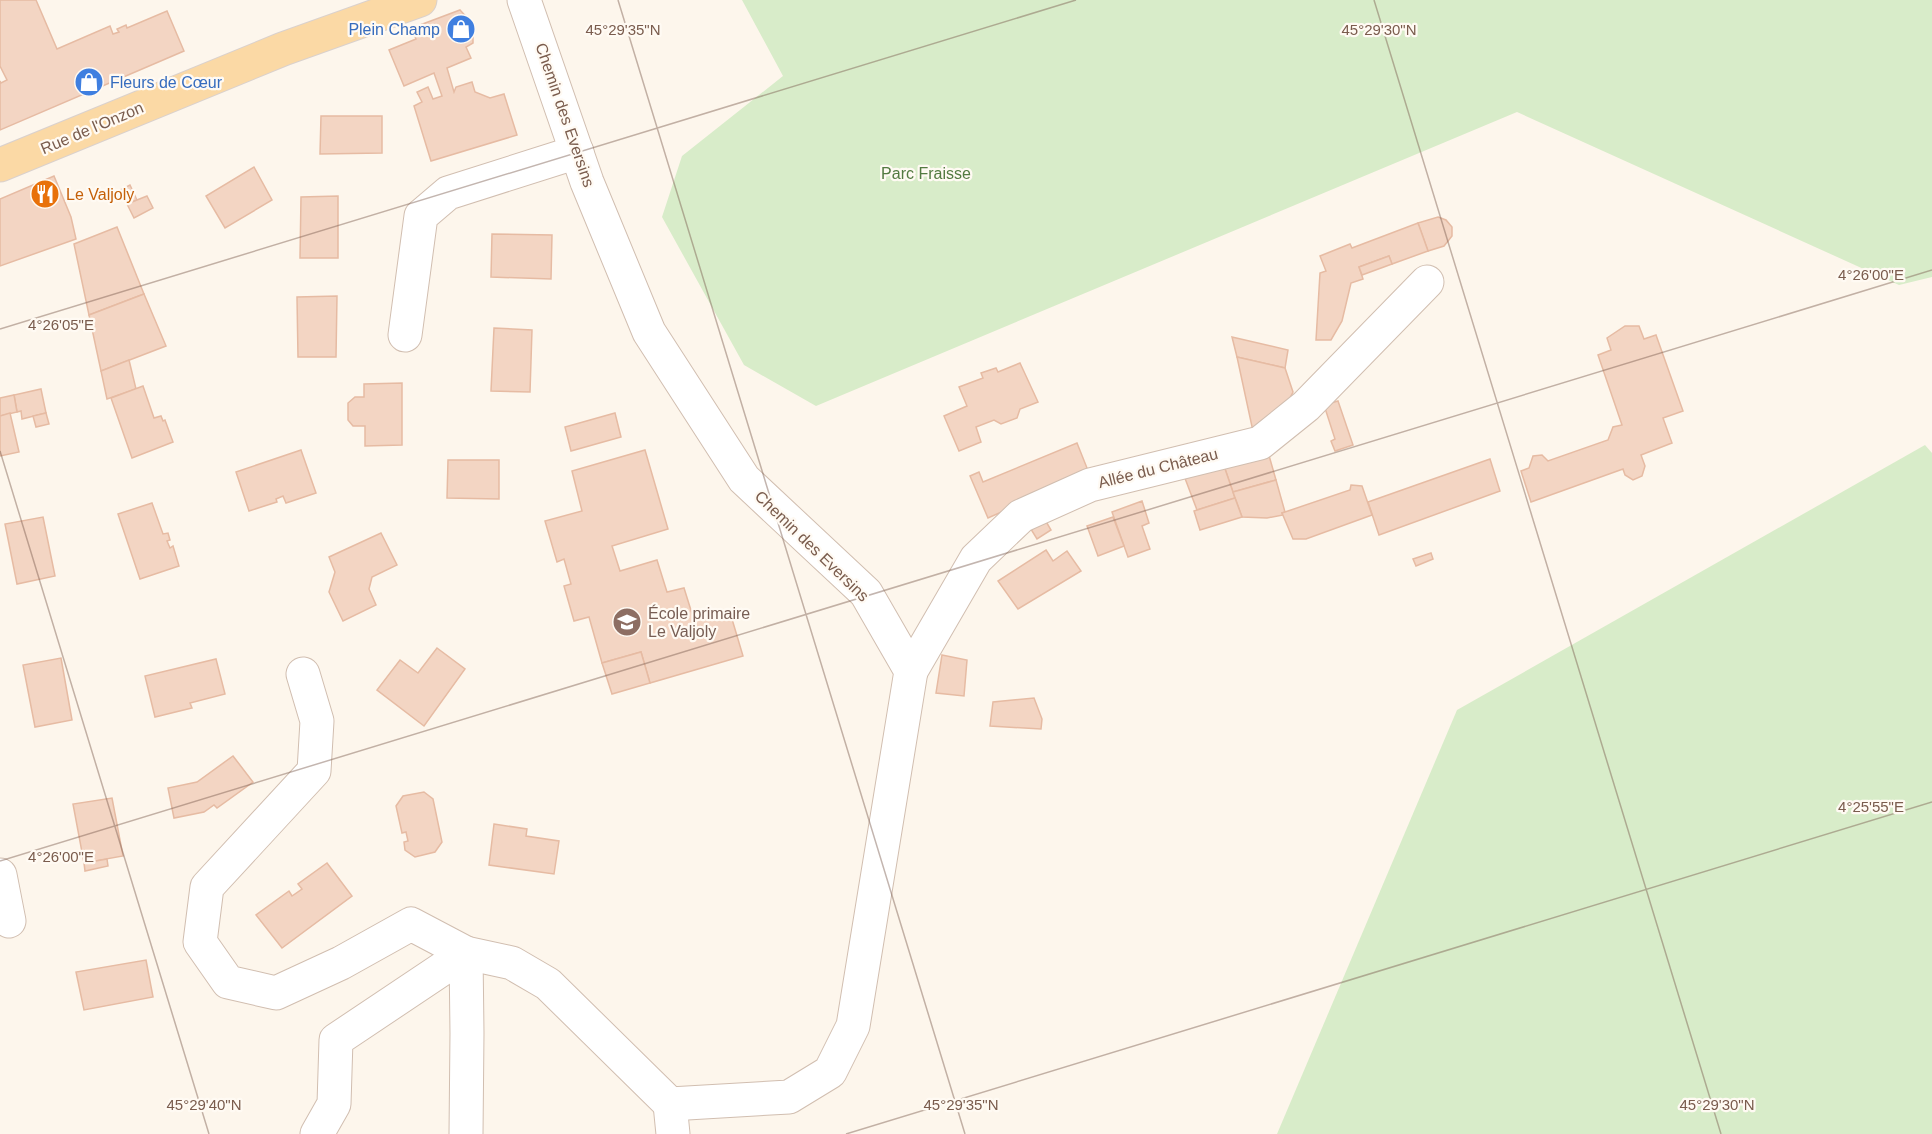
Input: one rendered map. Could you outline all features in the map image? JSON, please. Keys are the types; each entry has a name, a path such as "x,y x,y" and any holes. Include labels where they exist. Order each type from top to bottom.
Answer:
{"main road":[{"name":"Rue de l'Onzon","path":"0,165 283,49 420,0"}],"street":[{"name":"Chemin des Eversins","path":"524,0 587,182 649,332 744,479 866,593 911,671"},
{"path":"405,335 421,216 448,193 577,152"},
{"name":"Allée du Château","path":"911,671 976,559 1021,516 1090,485 1260,443 1305,406 1427,282"},
{"path":"303,674 317,721 314,771 207,887 200,942 228,982 276,993 341,963 411,924 466,953 512,963 548,984 672,1119 789,1097 830,1072 853,1026 911,671"},
{"path":"0,874 9,921"},
{"path":"317,1134 334,1104 336,1040 466,953"},
{"path":"466,953 466,1134"}],"green space":[{"name":"Parc Fraisse","path":"742,0 1932,0 1932,277 1899,285 1517,112 816,406 744,365 662,217 682,156 783,76"},
{"path":"1925,445 1932,453 1932,1134 1277,1134 1457,710"}],"building":[{"path":"0,0 36,0 57,49 110,26 113,34 119,32 117,29 126,25 127,28 167,11 184,51 0,130 0,81 1,83 7,80 0,66"},
{"path":"460,10 473,24 473,43 466,47 471,58 447,68 454,92 456,87 472,82 475,92 490,98 504,94 517,135 431,161 414,106 422,102 417,92 428,87 433,99 442,96 434,73 404,86 389,50 416,39 412,28"},
{"path":"321,116 382,116 382,153 320,154"},
{"path":"254,167 272,200 225,228 206,196"},
{"path":"54,176 71,217 76,239 0,266 0,199"},
{"path":"130,185 137,200 127,204 120,190"},
{"path":"147,196 153,208 134,218 127,204"},
{"path":"338,196 338,258 300,258 301,197"},
{"path":"1438,217 1446,220 1452,227 1452,236 1444,246 1428,251 1418,223"},
{"path":"1418,223 1428,251 1392,264 1389,256 1359,267 1363,279 1351,283 1342,321 1331,340 1316,340 1320,273 1326,271 1320,256 1350,244 1352,248"},
{"path":"117,227 144,294 89,315 74,244"},
{"path":"492,234 552,235 551,279 491,277"},
{"path":"1389,256 1392,264 1362,275 1359,267"},
{"path":"144,294 166,346 101,371 89,315"},
{"path":"337,296 336,357 298,357 297,297"},
{"path":"1625,326 1639,326 1644,339 1656,335 1683,411 1663,418 1672,443 1641,455 1645,466 1642,476 1633,480 1625,475 1623,469 1531,502 1521,471 1529,468 1533,456 1542,455 1548,461 1608,440 1613,427 1622,425 1598,355 1611,350 1607,338"},
{"path":"494,328 532,330 530,392 491,391"},
{"path":"1232,337 1288,350 1285,368 1237,357"},
{"path":"1237,357 1285,368 1293,392 1282,414 1254,436"},
{"path":"129,360 136,389 107,399 101,371"},
{"path":"1020,363 1038,402 1020,409 1017,418 1001,424 994,420 976,427 981,442 959,451 944,416 967,406 959,387 983,378 981,373 996,368 998,372"},
{"path":"402,383 402,445 365,446 365,426 353,426 348,420 348,403 355,397 364,397 364,384"},
{"path":"143,386 154,418 161,416 163,421 165,420 173,442 132,458 111,398"},
{"path":"41,389 46,413 22,419 21,411 17,412 14,395"},
{"path":"14,395 17,412 0,416 0,398"},
{"path":"1338,401 1353,445 1335,451 1331,441 1335,439 1324,405"},
{"path":"10,413 19,452 0,456 0,416"},
{"path":"46,413 49,424 36,427 33,416"},
{"path":"615,413 621,437 571,451 565,427"},
{"path":"1077,443 1089,473 988,518 970,476 979,472 983,482"},
{"path":"301,450 316,493 286,503 283,496 276,499 277,502 249,511 236,472"},
{"path":"645,450 668,529 612,546 620,571 657,560 667,592 684,588 694,620 729,609 743,656 650,683 641,652 602,663 589,617 574,621 564,586 571,584 564,559 557,562 545,521 582,511 572,471"},
{"path":"1268,452 1276,480 1233,492 1223,463"},
{"path":"1490,459 1500,491 1379,535 1368,502"},
{"path":"448,460 499,460 499,499 447,498"},
{"path":"1223,463 1235,498 1197,510 1183,473"},
{"path":"1276,480 1285,512 1282,513 1283,515 1267,518 1242,517 1233,492"},
{"path":"1351,485 1362,486 1372,515 1306,539 1293,539 1282,513 1350,490"},
{"path":"1235,498 1242,517 1200,530 1194,511"},
{"path":"1142,501 1149,523 1142,526 1150,549 1128,557 1112,512"},
{"path":"152,503 163,534 168,533 170,540 167,541 170,548 173,546 179,566 140,579 118,514"},
{"path":"43,517 55,576 17,584 5,524"},
{"path":"1113,517 1124,546 1098,556 1087,526"},
{"path":"1044,518 1051,530 1037,539 1029,526"},
{"path":"381,533 397,565 372,577 369,589 376,605 343,621 329,592 335,572 329,557"},
{"path":"1046,550 1053,561 1067,551 1081,571 1018,609 998,581"},
{"path":"1431,553 1433,559 1416,566 1413,559"},
{"path":"437,648 465,669 424,726 377,690 400,660 418,673"},
{"path":"641,652 650,683 612,694 602,663"},
{"path":"942,655 967,660 964,696 936,693"},
{"path":"61,658 72,720 35,727 23,665"},
{"path":"216,659 225,694 190,703 192,708 155,717 145,676"},
{"path":"1034,698 1042,719 1041,729 990,726 993,702"},
{"path":"233,756 253,782 217,808 214,805 204,812 174,818 168,788 197,782"},
{"path":"424,792 433,799 442,842 435,852 415,857 405,850 404,842 408,841 406,832 402,833 396,806 403,796"},
{"path":"112,798 123,856 84,863 73,804"},
{"path":"494,824 527,829 526,836 559,841 554,874 489,865"},
{"path":"107,859 108,866 85,871 84,863"},
{"path":"327,863 352,896 282,948 256,915 289,891 292,896 302,889 298,884"},
{"path":"146,960 153,997 84,1010 76,972"}],"place":[{"name":"Plein Champ","path":"461,29"},
{"name":"Fleurs de Cœur","path":"89,82"},
{"name":"Le Valjoly","path":"45,194"},
{"name":"École primaire Le Valjoly","path":"627,622"}]}
